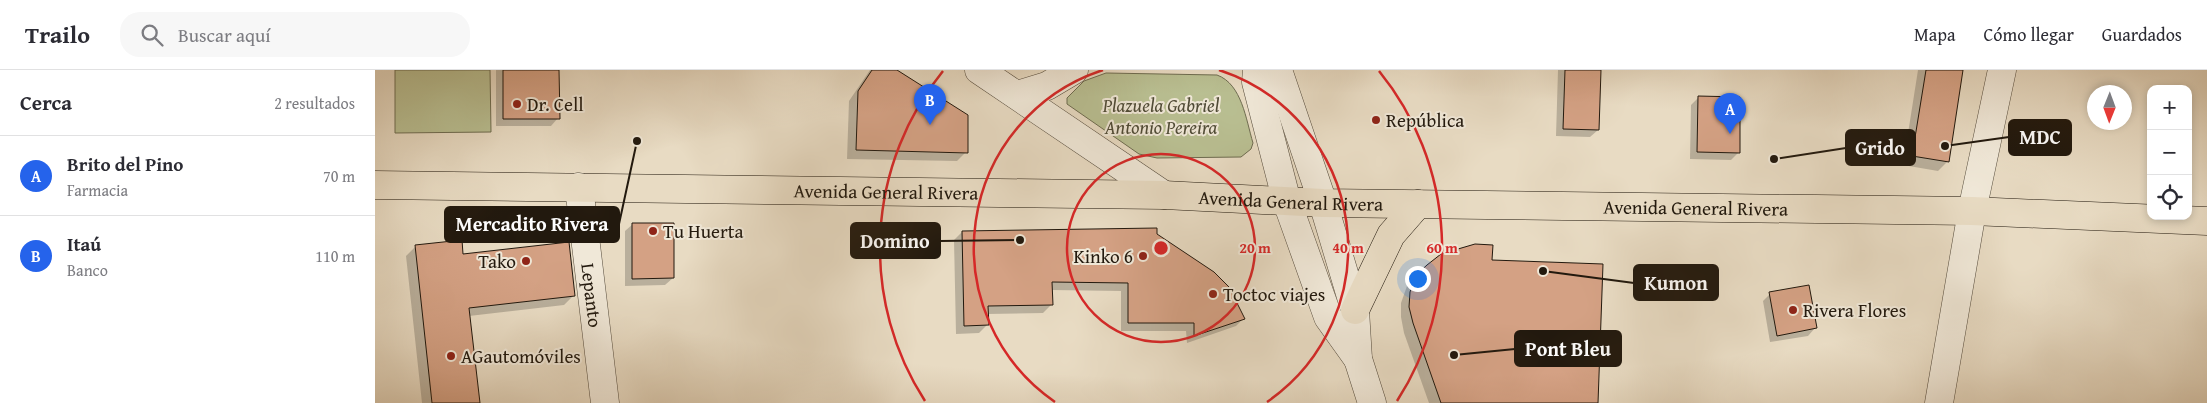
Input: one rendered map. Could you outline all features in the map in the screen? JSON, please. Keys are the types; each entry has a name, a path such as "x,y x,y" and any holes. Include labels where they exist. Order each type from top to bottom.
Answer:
{"main road":[{"name":"Avenida General Rivera","path":"375,185 1164,194 1323,203 1972,211 2207,221"},
{"path":"1355,310 1391,235 1418,204"}],"street":[{"path":"979,70 1164,194"},
{"path":"1017,95 1047,86 1074,70"},
{"path":"1257,70 1256,82 1287,202 1328,317 1358,359"},
{"path":"1278,70 1323,203 1355,310 1358,359 1372,403"},
{"path":"1939,403 1972,211 2002,70"},
{"name":"Lepanto","path":"579,187 605,403"}],"green space":[{"path":"395,70 490,70 491,132 395,133"},
{"name":"Plazuela Gabriel Antonio Pereira","path":"1106,73 1217,75 1232,86 1238,94 1253,143 1251,149 1241,157 1157,158 1139,154 1067,104 1067,98 1084,81"}],"building":[{"path":"503,70 559,70 560,119 503,119"},
{"path":"872,70 897,70 968,115 968,153 856,150 858,91"},
{"path":"1565,70 1601,70 1599,130 1563,129"},
{"path":"1926,70 1963,70 1949,162 1912,156"},
{"path":"1698,96 1740,97 1740,153 1697,152"},
{"path":"632,223 674,223 674,278 632,279"},
{"path":"1157,228 1157,234 1214,272 1229,287 1245,319 1194,336 1194,323 1128,323 1128,283 1052,282 1053,305 988,306 989,325 964,326 962,231"},
{"path":"462,240 463,254 569,242 575,296 469,308 480,403 432,403 415,245"},
{"path":"1475,244 1493,245 1492,260 1603,264 1598,403 1441,403 1413,323 1409,307 1410,292 1416,275 1441,254"},
{"name":"Rivera Flores","path":"1809,285 1817,328 1777,336 1769,292"}],"place":[{"name":"Dr. Cell","path":"517,104"},
{"name":"República","path":"1376,120"},
{"name":"Itaú","path":"930,125"},
{"name":"Brito del Pino","path":"1730,134"},
{"name":"Mercadito Rivera","path":"637,141"},
{"name":"MDC","path":"1945,146"},
{"name":"Grido","path":"1774,159"},
{"name":"Tu Huerta","path":"653,231"},
{"name":"Domino","path":"1020,240"},
{"name":"Kinko 6","path":"1143,256"},
{"name":"Tako","path":"526,261"},
{"name":"Kumon","path":"1543,271"},
{"name":"Toctoc viajes","path":"1213,294"},
{"name":"Rivera Flores","path":"1793,310"},
{"name":"Pont Bleu","path":"1454,355"},
{"name":"AGautomóviles","path":"451,356"}]}
